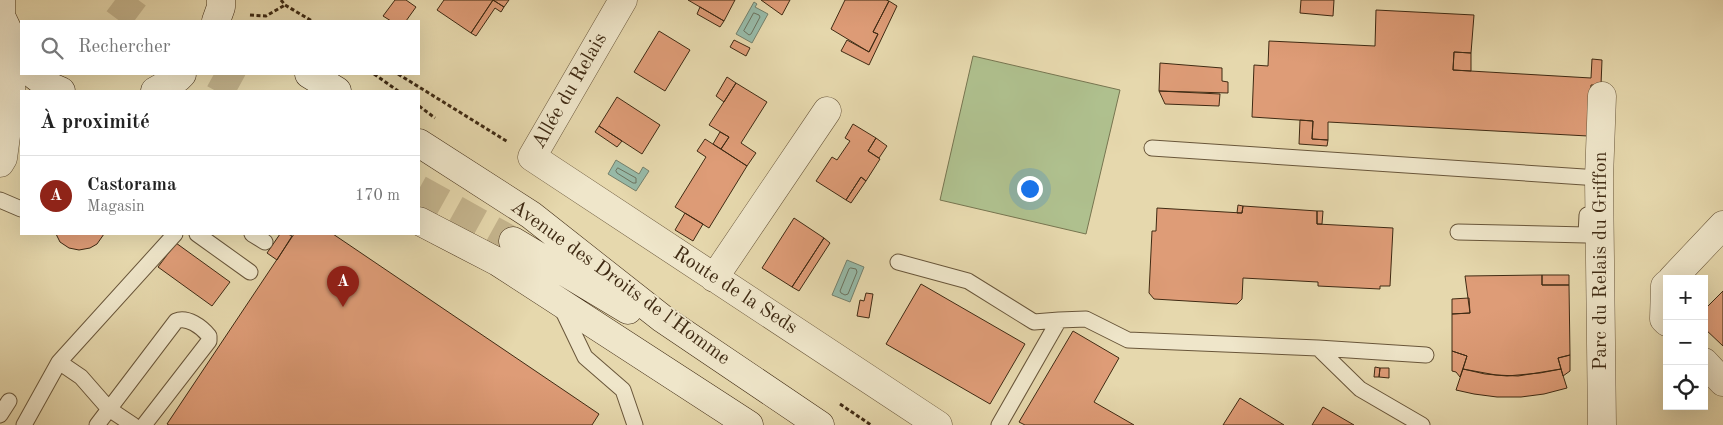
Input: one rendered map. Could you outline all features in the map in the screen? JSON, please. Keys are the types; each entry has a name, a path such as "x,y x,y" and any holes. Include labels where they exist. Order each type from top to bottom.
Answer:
{"main road":[{"path":"1,0 1,16 17,50 11,99 8,155"},
{"name":"Allée du Relais","path":"532,157 623,0"},
{"path":"34,75 47,85 59,90"},
{"path":"312,75 335,90"},
{"name":"Parc du Relais du Griffon","path":"1602,96 1600,188 1602,425"},
{"path":"714,278 827,111"},
{"name":"Avenue des Droits de l'Homme","path":"420,145 531,215 663,319 818,424"},
{"name":"Route de la Seds","path":"532,157 938,425"},
{"name":"Avenue des Droits de l'Homme","path":"420,222 498,262 749,425"},
{"path":"1676,275 1723,225"},
{"path":"756,425 513,241 818,424"},
{"path":"1707,365 1723,382"}],"lane":[{"path":"1152,148 1600,188"},
{"path":"1458,232 1586,235 1588,202 1600,188"},
{"path":"0,200 20,209"},
{"path":"24,425 60,362 174,235"},
{"path":"198,235 250,272"},
{"path":"898,262 968,281 1034,322 1086,319 1128,340 1318,348 1426,355"},
{"path":"558,301 585,357 623,390 635,425"},
{"path":"96,425 176,321 181,318 186,319 206,332 209,336 209,341 144,425"},
{"path":"1000,425 1059,320"},
{"path":"1318,348 1360,389 1422,425"},
{"path":"60,362 81,377 109,409 133,425"},
{"path":"0,416 9,401"}],"path":[{"path":"281,0 285,5 310,20"},
{"path":"228,13 266,16 285,5"},
{"path":"375,75 397,90"},
{"path":"400,75 532,157"}],"green space":[{"path":"973,56 1120,90 1086,234 940,200"}],"water":[{"path":"754,2 757,4 755,7 768,14 752,43 736,34"},
{"path":"616,160 639,174 643,167 649,171 636,191 608,174"},
{"path":"847,260 864,267 850,302 832,295"}],"building":[{"path":"395,0 406,0 416,7 407,20 389,20 383,16"},
{"path":"444,0 493,0 471,33 437,10"},
{"path":"493,0 509,0 504,7"},
{"path":"493,0 504,7 501,12 495,8 476,36 471,33"},
{"path":"688,0 735,0 724,21"},
{"path":"761,0 790,0 782,15"},
{"path":"845,0 889,1 873,32 878,34 869,52 831,29"},
{"path":"1301,0 1334,0 1333,16 1300,13"},
{"path":"889,1 897,6 869,65 841,51 847,40 869,52 878,34 873,32"},
{"path":"700,7 724,21 720,27 697,14"},
{"path":"1376,10 1474,15 1471,53 1454,52 1453,70 1591,78 1592,59 1602,60 1601,85 1591,85 1588,136 1328,122 1328,140 1312,139 1313,121 1252,117 1254,65 1268,66 1269,41 1375,46"},
{"path":"659,31 690,50 665,91 634,72"},
{"path":"734,40 750,48 746,56 730,47"},
{"path":"1454,52 1471,53 1471,71 1453,70"},
{"path":"1160,63 1222,68 1222,81 1228,82 1228,93 1159,91"},
{"path":"727,77 736,83 724,102 716,96"},
{"path":"736,83 767,102 741,143 756,153 747,166 721,149 729,137 709,125"},
{"path":"1159,91 1220,94 1219,106 1165,104"},
{"path":"617,97 660,125 642,154 599,126"},
{"path":"1300,120 1313,121 1312,139 1328,140 1327,146 1299,144"},
{"path":"853,124 876,138 868,151 880,159 866,181 861,177 846,200 816,181 832,157 837,160 850,141 845,138"},
{"path":"599,126 622,141 617,147 595,132"},
{"path":"720,132 729,137 721,149 713,144"},
{"path":"876,138 887,146 879,158 868,151"},
{"path":"705,139 747,166 709,228 675,207 706,157 697,151"},
{"path":"861,177 866,181 851,203 846,200"},
{"path":"1238,205 1243,206 1242,213 1237,213"},
{"path":"1243,206 1317,211 1317,224 1393,228 1390,286 1380,286 1380,289 1318,286 1318,282 1243,278 1242,299 1237,304 1154,299 1149,293 1152,231 1156,231 1157,208 1242,213"},
{"path":"1317,211 1323,211 1322,224 1317,224"},
{"path":"685,213 703,224 693,241 675,230"},
{"path":"794,218 824,238 792,287 762,268"},
{"path":"56,235 103,235 97,244 90,248 79,250 69,248 60,242"},
{"path":"279,235 292,236 277,260 267,253"},
{"path":"293,235 334,235 599,414 592,425 167,424"},
{"path":"824,238 830,243 799,291 792,287"},
{"path":"176,243 230,282 212,306 158,267"},
{"path":"1542,275 1569,275 1569,285 1542,285"},
{"path":"1542,275 1542,285 1569,285 1570,355 1558,358 1561,369 1518,376 1496,375 1463,369 1467,356 1452,351 1452,314 1470,313 1465,276"},
{"path":"921,284 1025,344 990,404 886,344"},
{"path":"1723,291 1723,346 1708,332 1708,306"},
{"path":"866,293 873,294 869,318 857,316 860,300 864,301"},
{"path":"1469,298 1470,313 1452,314 1452,299"},
{"path":"1073,331 1119,358 1094,402 1134,425 1025,425 1019,422"},
{"path":"1452,351 1467,356 1460,377 1456,372 1452,371"},
{"path":"1570,355 1570,371 1563,376 1558,358"},
{"path":"1375,367 1380,368 1379,377 1374,377"},
{"path":"1380,368 1389,368 1389,378 1379,377"},
{"path":"1463,369 1507,376 1561,369 1567,388 1521,397 1497,397 1474,394 1456,390"},
{"path":"1240,398 1284,425 1223,425"},
{"path":"1323,407 1354,425 1312,425"}],"tunnel":[{"path":"115,0 142,20"},
{"path":"216,75 243,90"},
{"path":"420,190 513,241"}],"place":[{"name":"Castorama","path":"343,307"}]}
